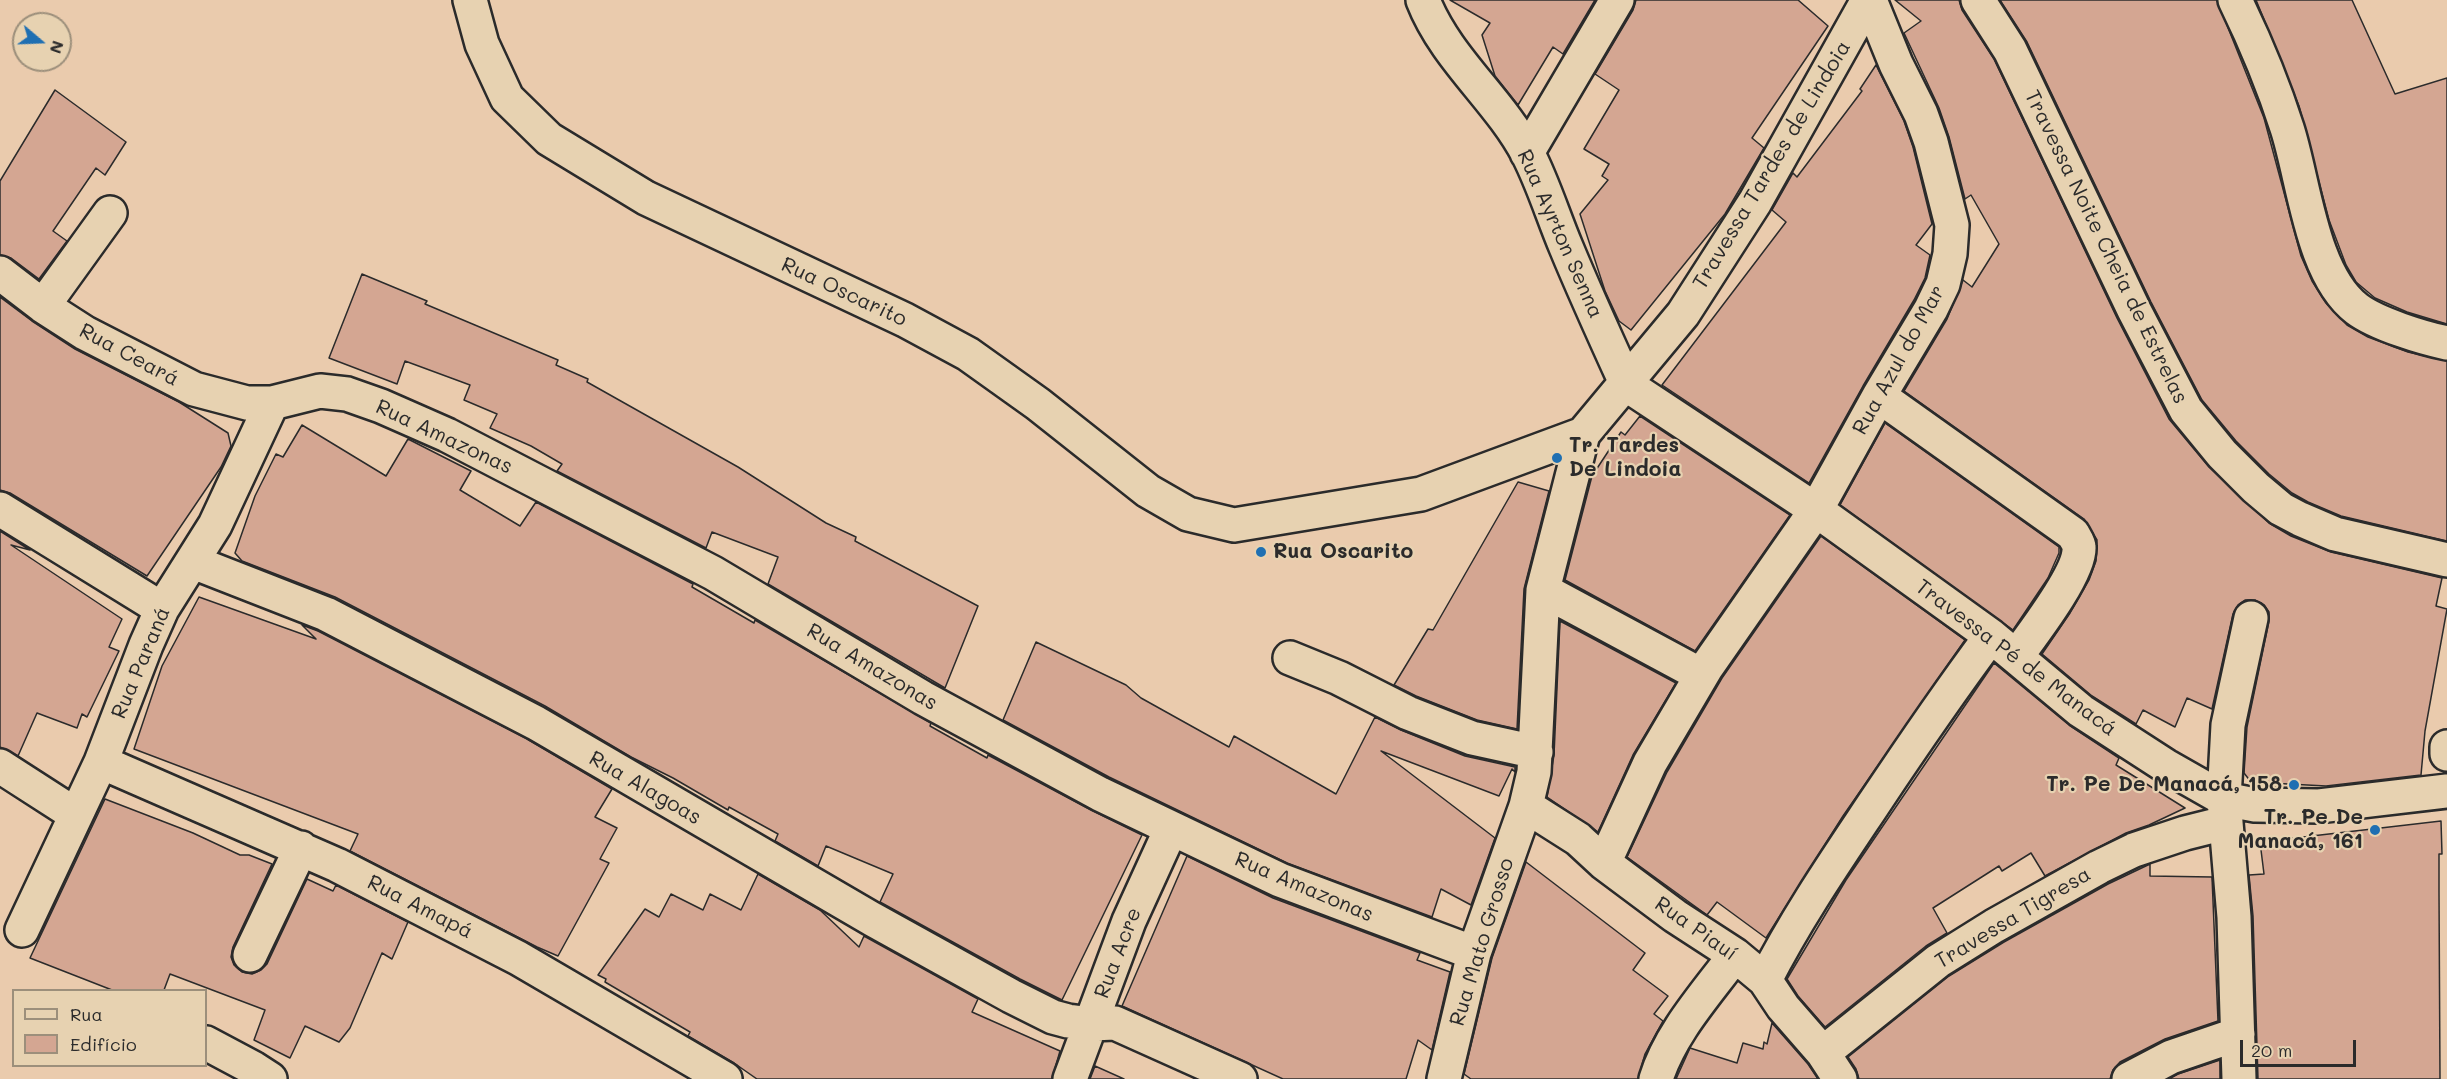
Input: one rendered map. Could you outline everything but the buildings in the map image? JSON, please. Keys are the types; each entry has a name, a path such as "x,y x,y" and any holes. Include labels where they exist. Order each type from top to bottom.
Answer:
{"street":[{"name":"Rua Oscarito","path":"470,0 482,44 507,98 549,139 646,198 905,320 968,354 1038,404 1148,491 1188,514 1234,525 1421,495 1583,434"},
{"name":"Rua Ayrton Senna","path":"1423,0 1428,14 1447,45 1486,93 1527,153 1581,284 1627,384"},
{"path":"1527,153 1617,0"},
{"name":"Travessa Tardes de Lindoia","path":"1583,434 1683,314 1755,202 1869,0"},
{"name":"Rua Azul do Mar","path":"1604,863 1650,763 1701,675 1816,510 1943,284 1950,254 1952,225 1931,142 1921,114 1896,64 1869,0"},
{"name":"Travessa Noite Cheia de Estrelas","path":"1978,0 2010,50 2134,310 2187,410 2222,454 2281,509 2300,519 2336,534 2447,560"},
{"path":"2235,0 2254,39 2287,128 2317,244 2335,284 2357,309 2400,330 2447,343"},
{"path":"43,306 110,213"},
{"name":"Rua Ceará","path":"0,273 43,306 85,333 194,389 247,403 272,403"},
{"name":"Travessa Pé de Manacá","path":"1627,384 1816,510 1990,636 2081,711 2166,766 2225,811 2255,805 2319,806 2447,791"},
{"name":"Rua Amazonas","path":"272,403 320,391 347,394 447,435 713,573 923,698 1100,794 1280,880 1474,953"},
{"path":"1879,396 2073,534 2079,546 2075,566 2051,607 2016,657"},
{"name":"Rua Paraná","path":"22,930 101,762 162,609 215,525 240,476 272,403"},
{"name":"Rua Mato Grosso","path":"1444,1079 1474,953 1526,806 1536,752 1543,590 1583,434"},
{"path":"0,509 162,609"},
{"name":"Rua Alagoas","path":"193,562 326,614 536,723 842,902 1053,1017 1091,1024 1115,1023 1240,1079"},
{"path":"1543,590 1701,675"},
{"path":"2239,1079 2234,918 2225,811 2228,725 2251,618"},
{"path":"1765,980 1784,944 1833,864 1947,695 1990,636"},
{"path":"1290,658 1339,678 1408,713 1472,738 1536,752"},
{"path":"2447,747 2447,754"},
{"name":"Rua Amapá","path":"101,762 301,848 518,958 725,1079"},
{"path":"0,766 76,815"},
{"name":"Rua Piauí","path":"1526,806 1578,839 1604,863 1675,916 1735,955 1765,980 1783,1007 1831,1066"},
{"name":"Travessa Tigresa","path":"1831,1066 1938,961 1994,926 2098,867 2134,850 2185,833 2225,811"},
{"name":"Rua Acre","path":"1070,1079 1129,921 1171,829"},
{"path":"250,955 301,848"},
{"path":"1656,1079 1660,1064 1682,1027 1735,955"},
{"path":"2129,1079 2180,1054 2238,1034"},
{"path":"207,1044 270,1079"}],"place":[{"name":"Tr. Tardes De Lindoia","path":"1557,458"},
{"name":"Rua Oscarito","path":"1261,552"},
{"name":"Tr. Pe De Manacá, 158","path":"2294,785"},
{"name":"Tr. Pe De Manacá, 161","path":"2375,830"}]}
